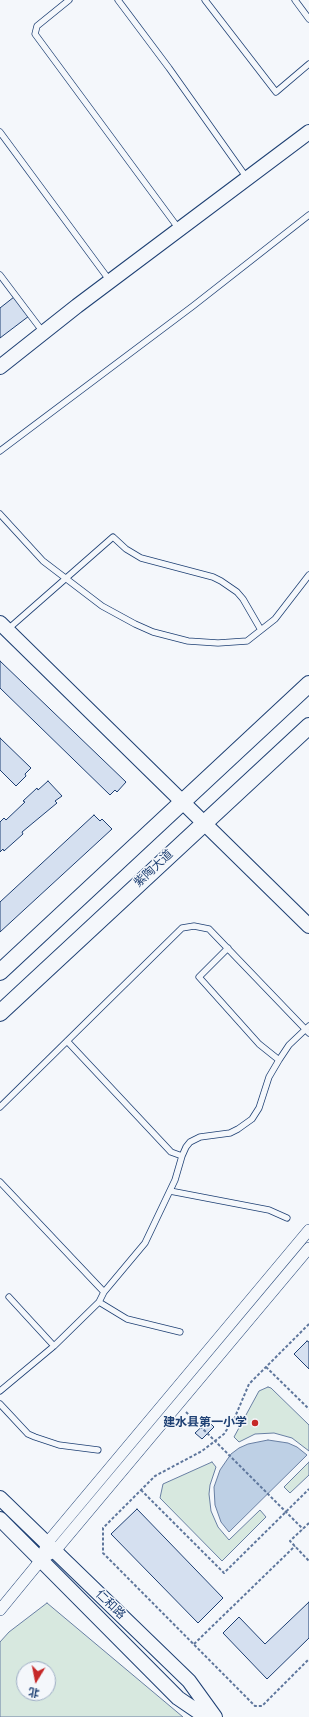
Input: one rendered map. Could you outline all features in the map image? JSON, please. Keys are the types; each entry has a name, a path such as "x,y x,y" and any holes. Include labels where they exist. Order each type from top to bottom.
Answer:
{"main road":[{"path":"0,972 309,684"},
{"name":"紫陶大道","path":"0,1013 309,726"}],"street":[{"path":"0,367 179,229 309,132"},
{"path":"3,628 309,926"},
{"path":"0,1610 309,1230"},
{"path":"51,1547 178,1404 309,1248"},
{"name":"仁和路","path":"0,1498 190,1681 215,1717"},
{"name":"仁和路","path":"0,1519 178,1698 206,1717"}],"lane":[{"path":"69,0 37,26 35,34 179,229"},
{"path":"118,0 248,178"},
{"path":"205,0 276,92 309,64"},
{"path":"295,0 309,19"},
{"path":"0,132 110,282"},
{"path":"0,451 192,306 309,215"},
{"path":"0,275 44,332"},
{"path":"0,514 43,561 102,606 118,616 172,638 204,643 233,643 248,640 275,619 309,575"},
{"path":"3,628 66,579 113,537 126,549 141,558 212,577 221,581 233,589 243,600 261,630"},
{"path":"0,1107 182,928 194,926 209,929 308,1029 290,1045 279,1060 269,1077 259,1108 252,1119 242,1127 230,1133 195,1139 186,1147 170,1192 145,1243 104,1292 99,1302 54,1346 0,1391"},
{"path":"228,948 199,977 259,1044 279,1060"},
{"path":"67,1041 172,1152 182,1156"},
{"path":"0,1182 104,1292"},
{"path":"170,1192 269,1210 287,1218"},
{"path":"9,1297 54,1346"},
{"path":"99,1302 127,1319 180,1332"},
{"path":"0,1404 28,1434 58,1445 98,1450"}],"path":[{"path":"309,1324 249,1384 235,1417 227,1430 216,1441 187,1460 155,1476 103,1528 102,1553 255,1706 262,1706 309,1659"},
{"path":"266,1367 309,1409"},
{"path":"178,1404 303,1529"},
{"path":"141,1490 224,1573 309,1489"},
{"path":"309,1524 290,1542 309,1561"},
{"path":"193,1644 295,1546"}],"shaded area":[{"path":"268,1387 271,1388 309,1425 309,1451 292,1438 274,1433 255,1434 239,1442 234,1437 259,1391"},
{"path":"212,1462 216,1467 210,1485 209,1494 211,1511 218,1527 229,1540 260,1510 266,1517 222,1561 160,1498 163,1484"},
{"path":"309,1462 309,1475 290,1493 284,1487"},
{"path":"47,1603 183,1717 0,1717 0,1642 9,1632"}],"water":[{"path":"268,1440 288,1443 297,1447 307,1455 229,1532 221,1522 215,1505 214,1487 220,1470 231,1454 239,1448 248,1444"}],"building":[{"path":"14,297 29,316 0,338 0,308"},
{"path":"0,661 126,782 117,792 115,790 110,795 0,688"},
{"path":"0,738 31,768 25,774 26,776 16,786 0,770"},
{"path":"48,781 62,796 55,801 57,803 22,832 23,834 4,851 3,849 0,852 0,822 4,818 6,820 37,788 38,790"},
{"path":"94,815 100,821 102,819 112,829 0,932 0,902"},
{"path":"307,1341 309,1342 309,1369 294,1354"},
{"path":"208,1421 214,1427 202,1439 195,1433"},
{"path":"137,1509 223,1598 198,1623 111,1534"},
{"path":"309,1602 309,1638 267,1679 223,1633 239,1617 265,1644"}],"place":[{"name":"建水县第一小学","path":"255,1423"}]}
